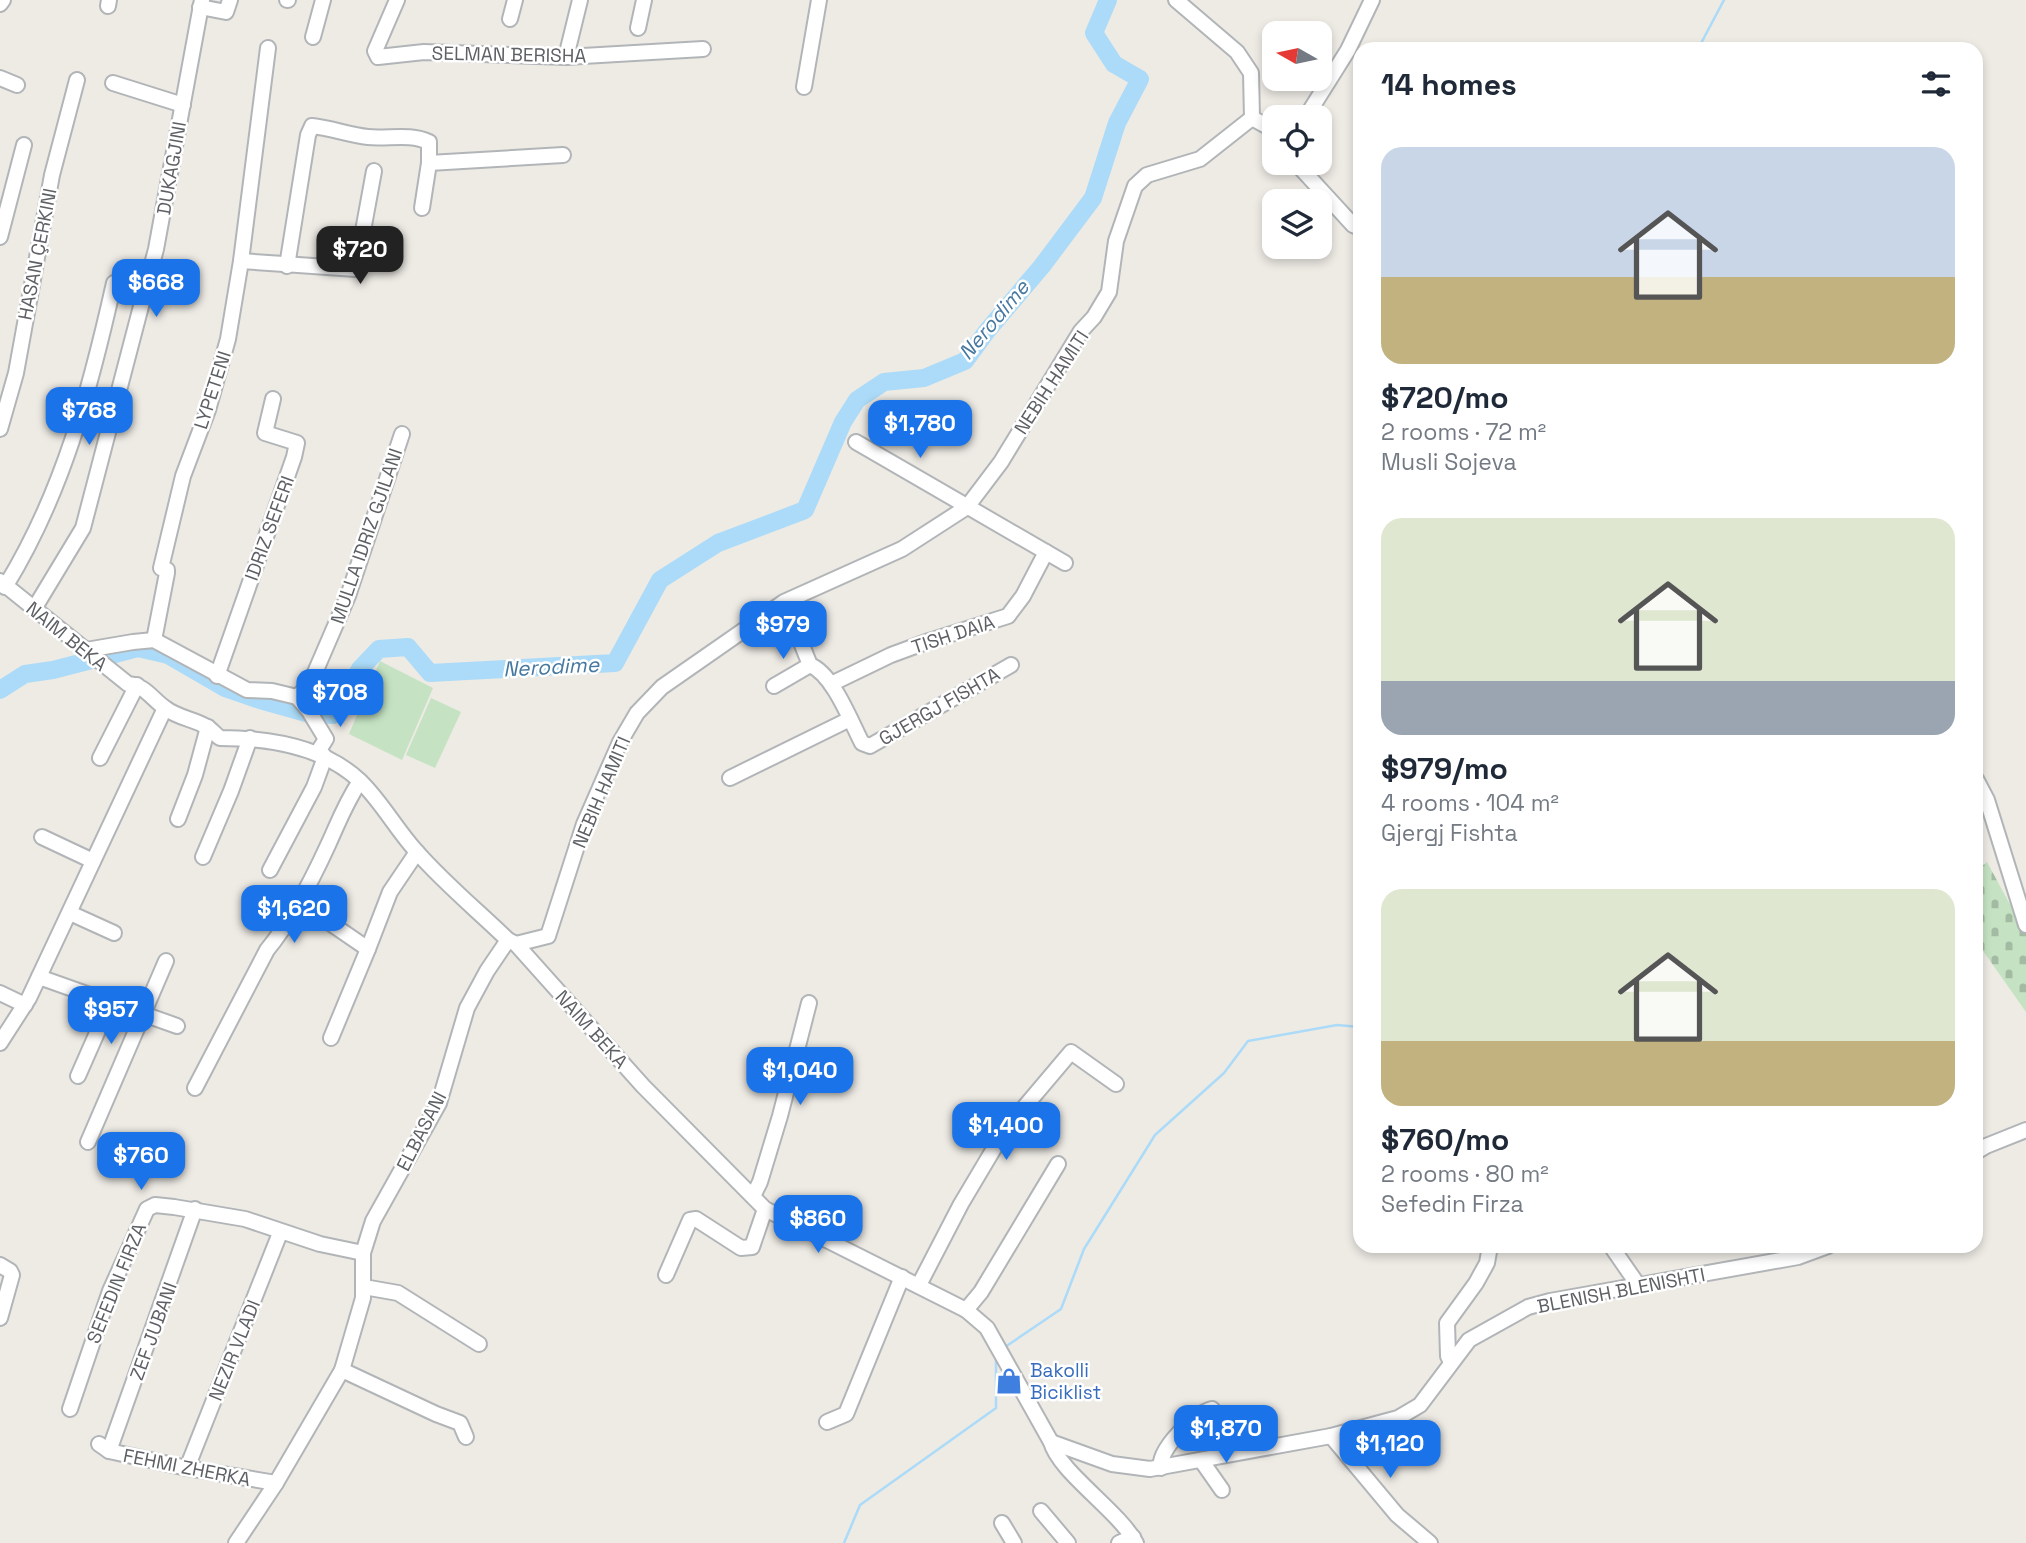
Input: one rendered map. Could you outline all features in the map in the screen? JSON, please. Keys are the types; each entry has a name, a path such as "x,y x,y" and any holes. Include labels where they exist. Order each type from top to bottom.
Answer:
{"street":[{"path":"201,4 226,12 230,0"},
{"path":"313,37 323,0"},
{"name":"SELMAN BERISHA","path":"397,0 375,51 378,57 424,52 566,57 703,49"},
{"path":"510,19 515,0"},
{"path":"566,57 580,0"},
{"path":"638,28 644,0"},
{"path":"804,87 819,0"},
{"path":"1176,0 1237,52 1251,73 1252,118 1262,123"},
{"path":"1358,42 1372,0"},
{"name":"DUKAGJINI","path":"34,609 83,528 156,249 201,4"},
{"name":"LYPETENI","path":"153,640 167,575 167,570 161,568 170,526 183,476 208,410 228,339 241,261 268,48"},
{"path":"1315,105 1353,54"},
{"path":"0,78 17,85"},
{"name":"HASAN ÇERKINI","path":"0,429 16,373 52,175 76,79"},
{"path":"113,83 183,105"},
{"name":"NEBIH HAMITI","path":"512,942 548,936 584,824 615,753 637,713 662,687 784,602 902,549 967,507 1001,462 1081,331 1094,317 1109,292 1116,241 1135,186 1147,175 1200,159 1252,118"},
{"path":"287,266 307,135 312,126 367,137 425,139 429,142 429,163 422,208"},
{"path":"0,237 24,145"},
{"path":"429,163 563,155"},
{"path":"241,261 356,269 374,171"},
{"path":"1307,175 1353,225"},
{"path":"3,584 30,547 58,485 79,419 114,283"},
{"name":"IDRIZ SEFERI","path":"217,676 297,443 265,433 273,399"},
{"name":"MULLA IDRIZ GJILANI","path":"297,697 310,684 348,596 402,434"},
{"path":"856,442 1065,563"},
{"name":"TISH DAIA","path":"831,684 891,655 1008,616 1023,596 1046,552"},
{"name":"NAIM BEKA","path":"3,584 128,684 138,685 165,708 183,718 208,727 220,738 250,738 304,749 325,757 360,781 417,852 512,942 643,1086 765,1209 967,1310 987,1328 1051,1442 1054,1455 1106,1505 1129,1541"},
{"name":"GJERGJ FISHTA","path":"772,611 800,640 810,665 816,667 831,684 862,743 870,746 1011,665"},
{"path":"86,650 153,640 247,690 272,691 297,697 312,715 326,739 319,750 325,757 314,787 270,870"},
{"path":"774,686 810,665"},
{"path":"100,758 138,685"},
{"path":"0,1043 25,1005 39,977 165,708"},
{"path":"730,778 850,719"},
{"path":"178,820 195,775 208,727"},
{"path":"203,857 250,738"},
{"path":"195,1088 267,950 282,932 327,846 344,806 360,781"},
{"path":"1983,792 2026,925"},
{"path":"42,837 93,861"},
{"path":"331,1038 390,892 417,852"},
{"path":"298,901 368,949"},
{"path":"70,913 114,933"},
{"name":"ELBASANI","path":"236,1543 276,1483 342,1370 357,1324 364,1287 363,1253 373,1220 439,1104 467,1008 487,971 512,942"},
{"path":"88,1142 166,961"},
{"path":"39,977 177,1026"},
{"path":"0,993 25,1005"},
{"path":"78,1076 111,1001"},
{"path":"753,1196 776,1129 810,1003"},
{"path":"919,1285 1005,1130 1071,1052 1116,1084"},
{"path":"1983,1148 2026,1130"},
{"path":"967,1310 981,1292 1058,1164"},
{"name":"SEFEDIN FIRZA","path":"70,1409 110,1291 147,1209 155,1205 195,1209 246,1219 280,1233 363,1253"},
{"name":"ZEF JUBANI","path":"104,1448 195,1209"},
{"path":"666,1275 690,1220 696,1219 741,1248 747,1249 752,1247 765,1209"},
{"name":"NEZIR VLADI","path":"187,1468 280,1233"},
{"path":"1451,1362 1448,1356 1447,1323 1482,1273 1489,1253"},
{"path":"1616,1253 1638,1285"},
{"name":"BLENISH BLENISHTI","path":"1051,1442 1112,1464 1150,1469 1331,1436 1398,1418 1420,1405 1469,1340 1528,1307 1790,1253"},
{"path":"0,1265 12,1275 0,1318"},
{"path":"827,1422 846,1414 901,1276"},
{"path":"364,1287 398,1293 479,1344"},
{"path":"342,1370 460,1423 466,1437"},
{"path":"1161,1468 1159,1460 1163,1452 1197,1415 1212,1409"},
{"path":"1331,1436 1397,1515 1430,1543"},
{"name":"FEHMI ZHERKA","path":"104,1448 187,1468 276,1483"},
{"path":"1201,1460 1222,1490"},
{"path":"1041,1511 1068,1543"},
{"path":"1002,1523 1014,1543"}],"green space":[{"path":"380,661 433,688 402,760 349,734"},
{"path":"431,698 461,712 435,768 406,755"},
{"path":"1987,862 2026,934 2026,1012 1983,951 1983,865"}],"waterway":[{"name":"Nerodime","path":"0,690 25,674 53,670 138,648 168,655 225,688 310,714 333,715 360,669 379,649 408,647 430,673 615,663 660,580 718,543 805,510 843,422 857,400 884,382 924,378 965,361 1093,198 1117,123 1140,79 1114,64 1094,33 1108,0"},
{"path":"1702,42 1724,0"},
{"path":"1005,1347 1061,1309 1084,1249 1155,1135 1224,1073 1248,1041 1337,1025 1353,1026"},
{"path":"844,1543 860,1505 996,1408 996,1357"}],"place":[{"name":"Bakolli Biciklist","path":"1009,1381"}]}
